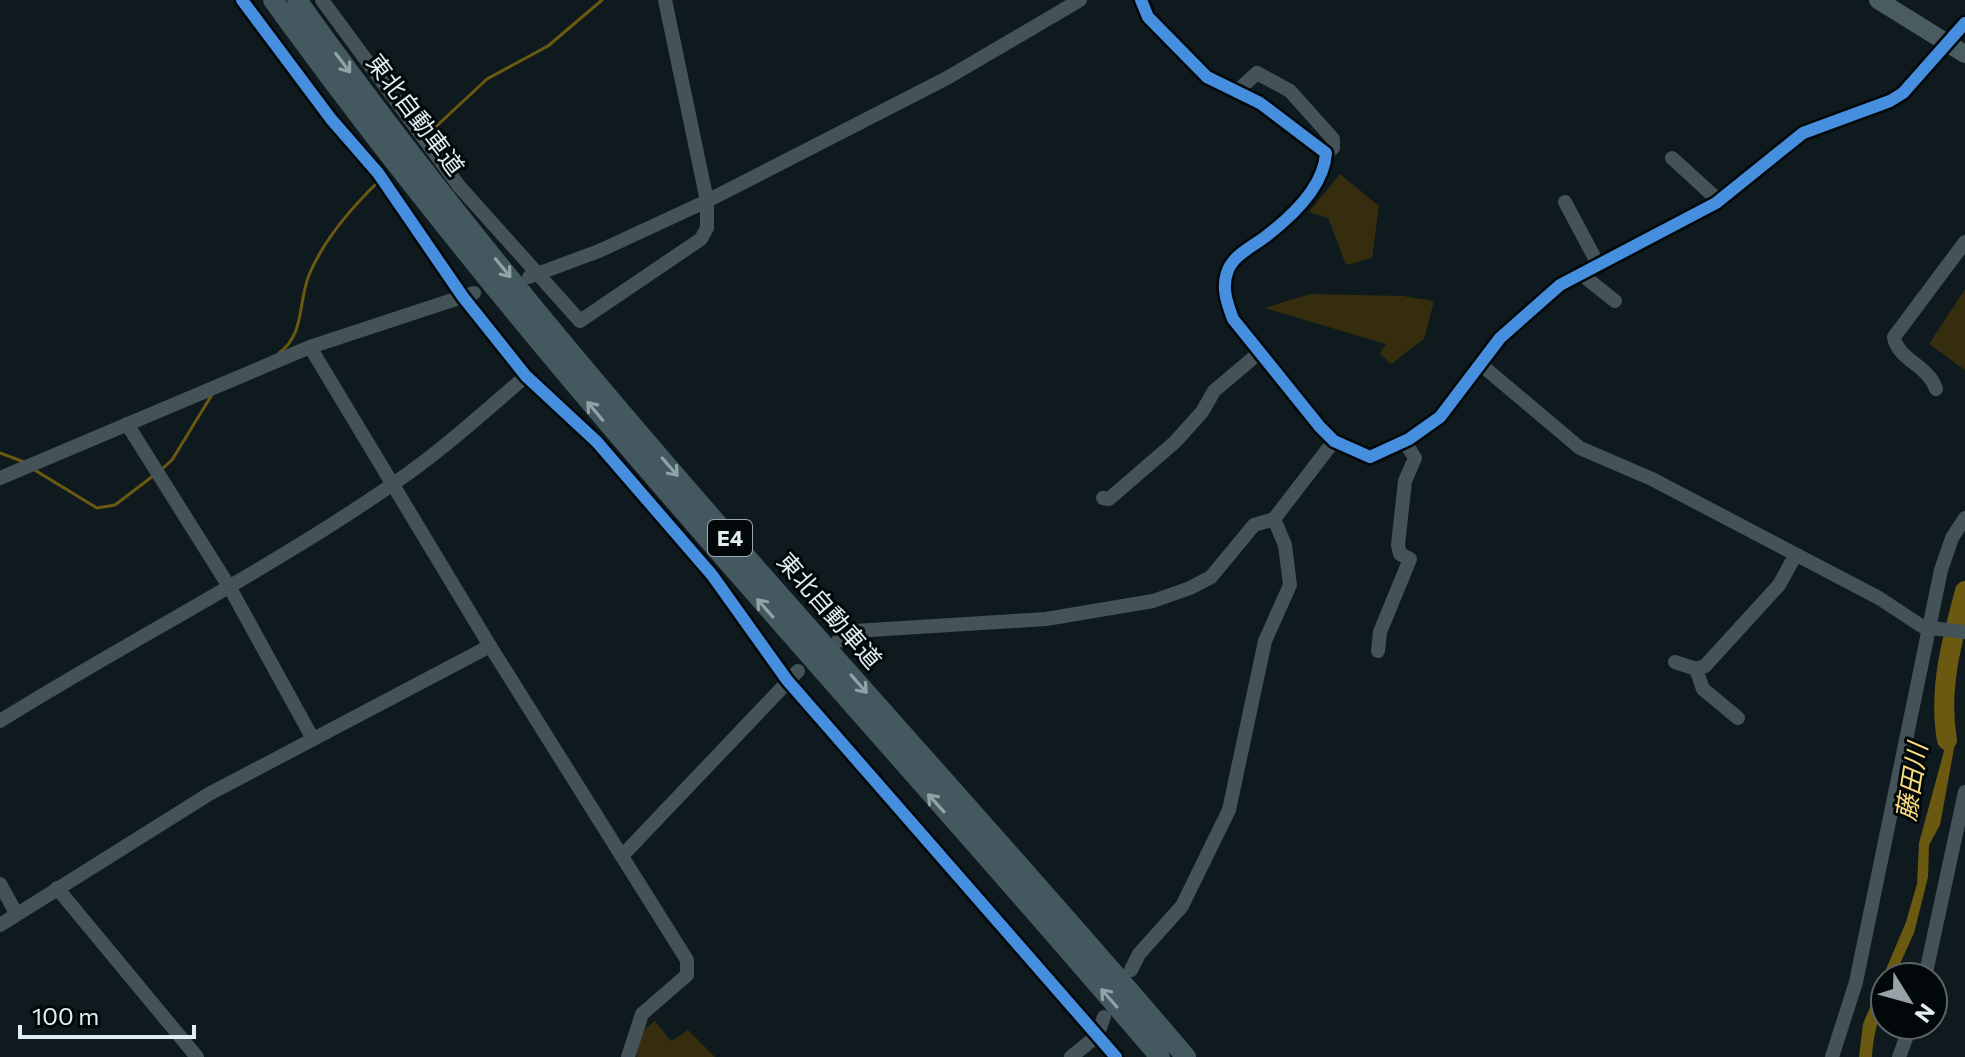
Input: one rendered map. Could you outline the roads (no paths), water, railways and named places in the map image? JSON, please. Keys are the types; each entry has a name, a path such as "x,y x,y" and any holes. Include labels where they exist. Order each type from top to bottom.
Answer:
{"highway":[{"name":"東北自動車道","path":"273,0 425,204 590,404 1160,1057"},
{"name":"東北自動車道","path":"297,0 442,193 595,380 1186,1057"}],"main road":[{"path":"1878,0 1965,54"}],"street":[{"path":"242,0 331,119 390,189 526,376 597,442 1116,1057"},
{"path":"322,0 459,186 535,275 580,321 701,239 707,228 707,201 665,0"},
{"path":"535,275 599,251 707,201 947,78 1080,0"},
{"path":"1141,0 1148,17 1207,77 1260,103 1326,153"},
{"path":"1236,92 1257,73 1290,91 1333,139 1333,148 1326,153 1318,178 1299,206 1236,259 1227,271 1226,300 1233,319 1259,353 1334,441 1370,457 1405,442 1448,409 1479,363 1525,313 1598,264 1718,200 1803,133 1859,114 1903,93 1965,23"},
{"path":"1672,158 1718,200"},
{"path":"1565,202 1598,264"},
{"path":"1936,389 1932,378 1896,346 1894,337 1965,242"},
{"path":"1581,274 1615,301"},
{"path":"0,478 310,347 469,295"},
{"path":"310,347 490,646 687,960 687,975 642,1014 628,1057"},
{"path":"1103,498 1109,499 1175,442 1202,412 1214,391 1259,353"},
{"path":"1479,363 1580,448 1652,479 1930,627 1965,632"},
{"path":"0,721 230,588 392,485 442,449 526,376"},
{"path":"127,424 230,588 313,739"},
{"path":"838,641 854,631 1046,619 1153,601 1211,577 1254,525 1274,519 1334,441"},
{"path":"1378,651 1380,632 1410,559 1400,554 1398,545 1405,481 1415,458 1405,442"},
{"path":"1832,1057 1856,982 1948,549 1965,518"},
{"path":"1131,970 1139,954 1182,906 1229,810 1265,641 1290,585 1285,545 1274,519"},
{"path":"1675,662 1696,669 1705,666 1779,585 1795,556"},
{"path":"0,925 209,794 490,646"},
{"path":"1696,669 1703,689 1738,718"},
{"path":"622,856 714,763 793,676"},
{"path":"1928,961 1965,792"},
{"path":"0,884 16,913"},
{"path":"57,888 197,1057"},
{"path":"1071,1057 1097,1036 1104,1017"}],"waterway":[{"path":"428,134 487,79 548,46 602,0"},
{"path":"279,353 293,337 309,275 322,249 349,213 379,181"},
{"path":"162,469 172,460 213,393"},
{"path":"0,453 24,462"},
{"path":"33,469 97,508 115,505 153,476"},
{"name":"藤田川","path":"1947,740 1945,684 1965,591"}]}
